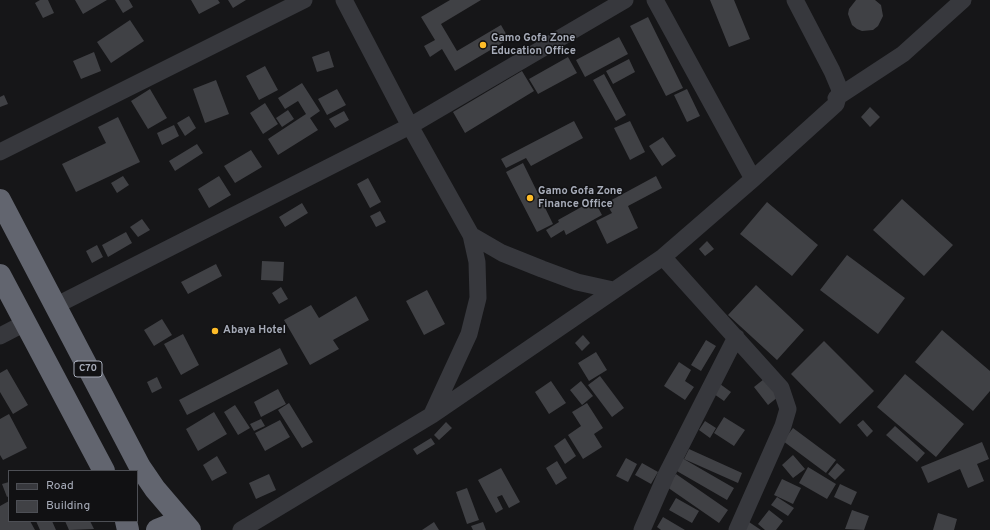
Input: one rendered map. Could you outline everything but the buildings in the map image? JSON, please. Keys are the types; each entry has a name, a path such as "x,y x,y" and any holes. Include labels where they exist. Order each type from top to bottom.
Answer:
{"highway":[{"name":"C70","path":"0,200 140,467 155,489 190,530"},
{"path":"0,276 103,470"},
{"name":"C70","path":"157,530 168,526 190,530"}],"street":[{"path":"0,152 304,0"},
{"path":"344,0 410,126 471,235 477,262 478,298 469,334 432,415"},
{"path":"55,306 410,126 625,0"},
{"path":"655,0 753,179"},
{"path":"241,530 432,415 662,257 753,179 836,104 836,98 840,90 832,71 794,0"},
{"path":"836,98 903,54 963,0"},
{"path":"471,235 502,253 542,269 576,282 613,290"},
{"path":"662,257 781,388 788,409 783,426 737,530"},
{"path":"0,336 25,323"},
{"path":"642,530 666,475 736,337"}],"place":[{"name":"Gamo Gofa Zone Education Office","path":"483,45"},
{"name":"Gamo Gofa Zone Finance Office","path":"530,198"},
{"name":"Abaya Hotel","path":"215,331"}]}
